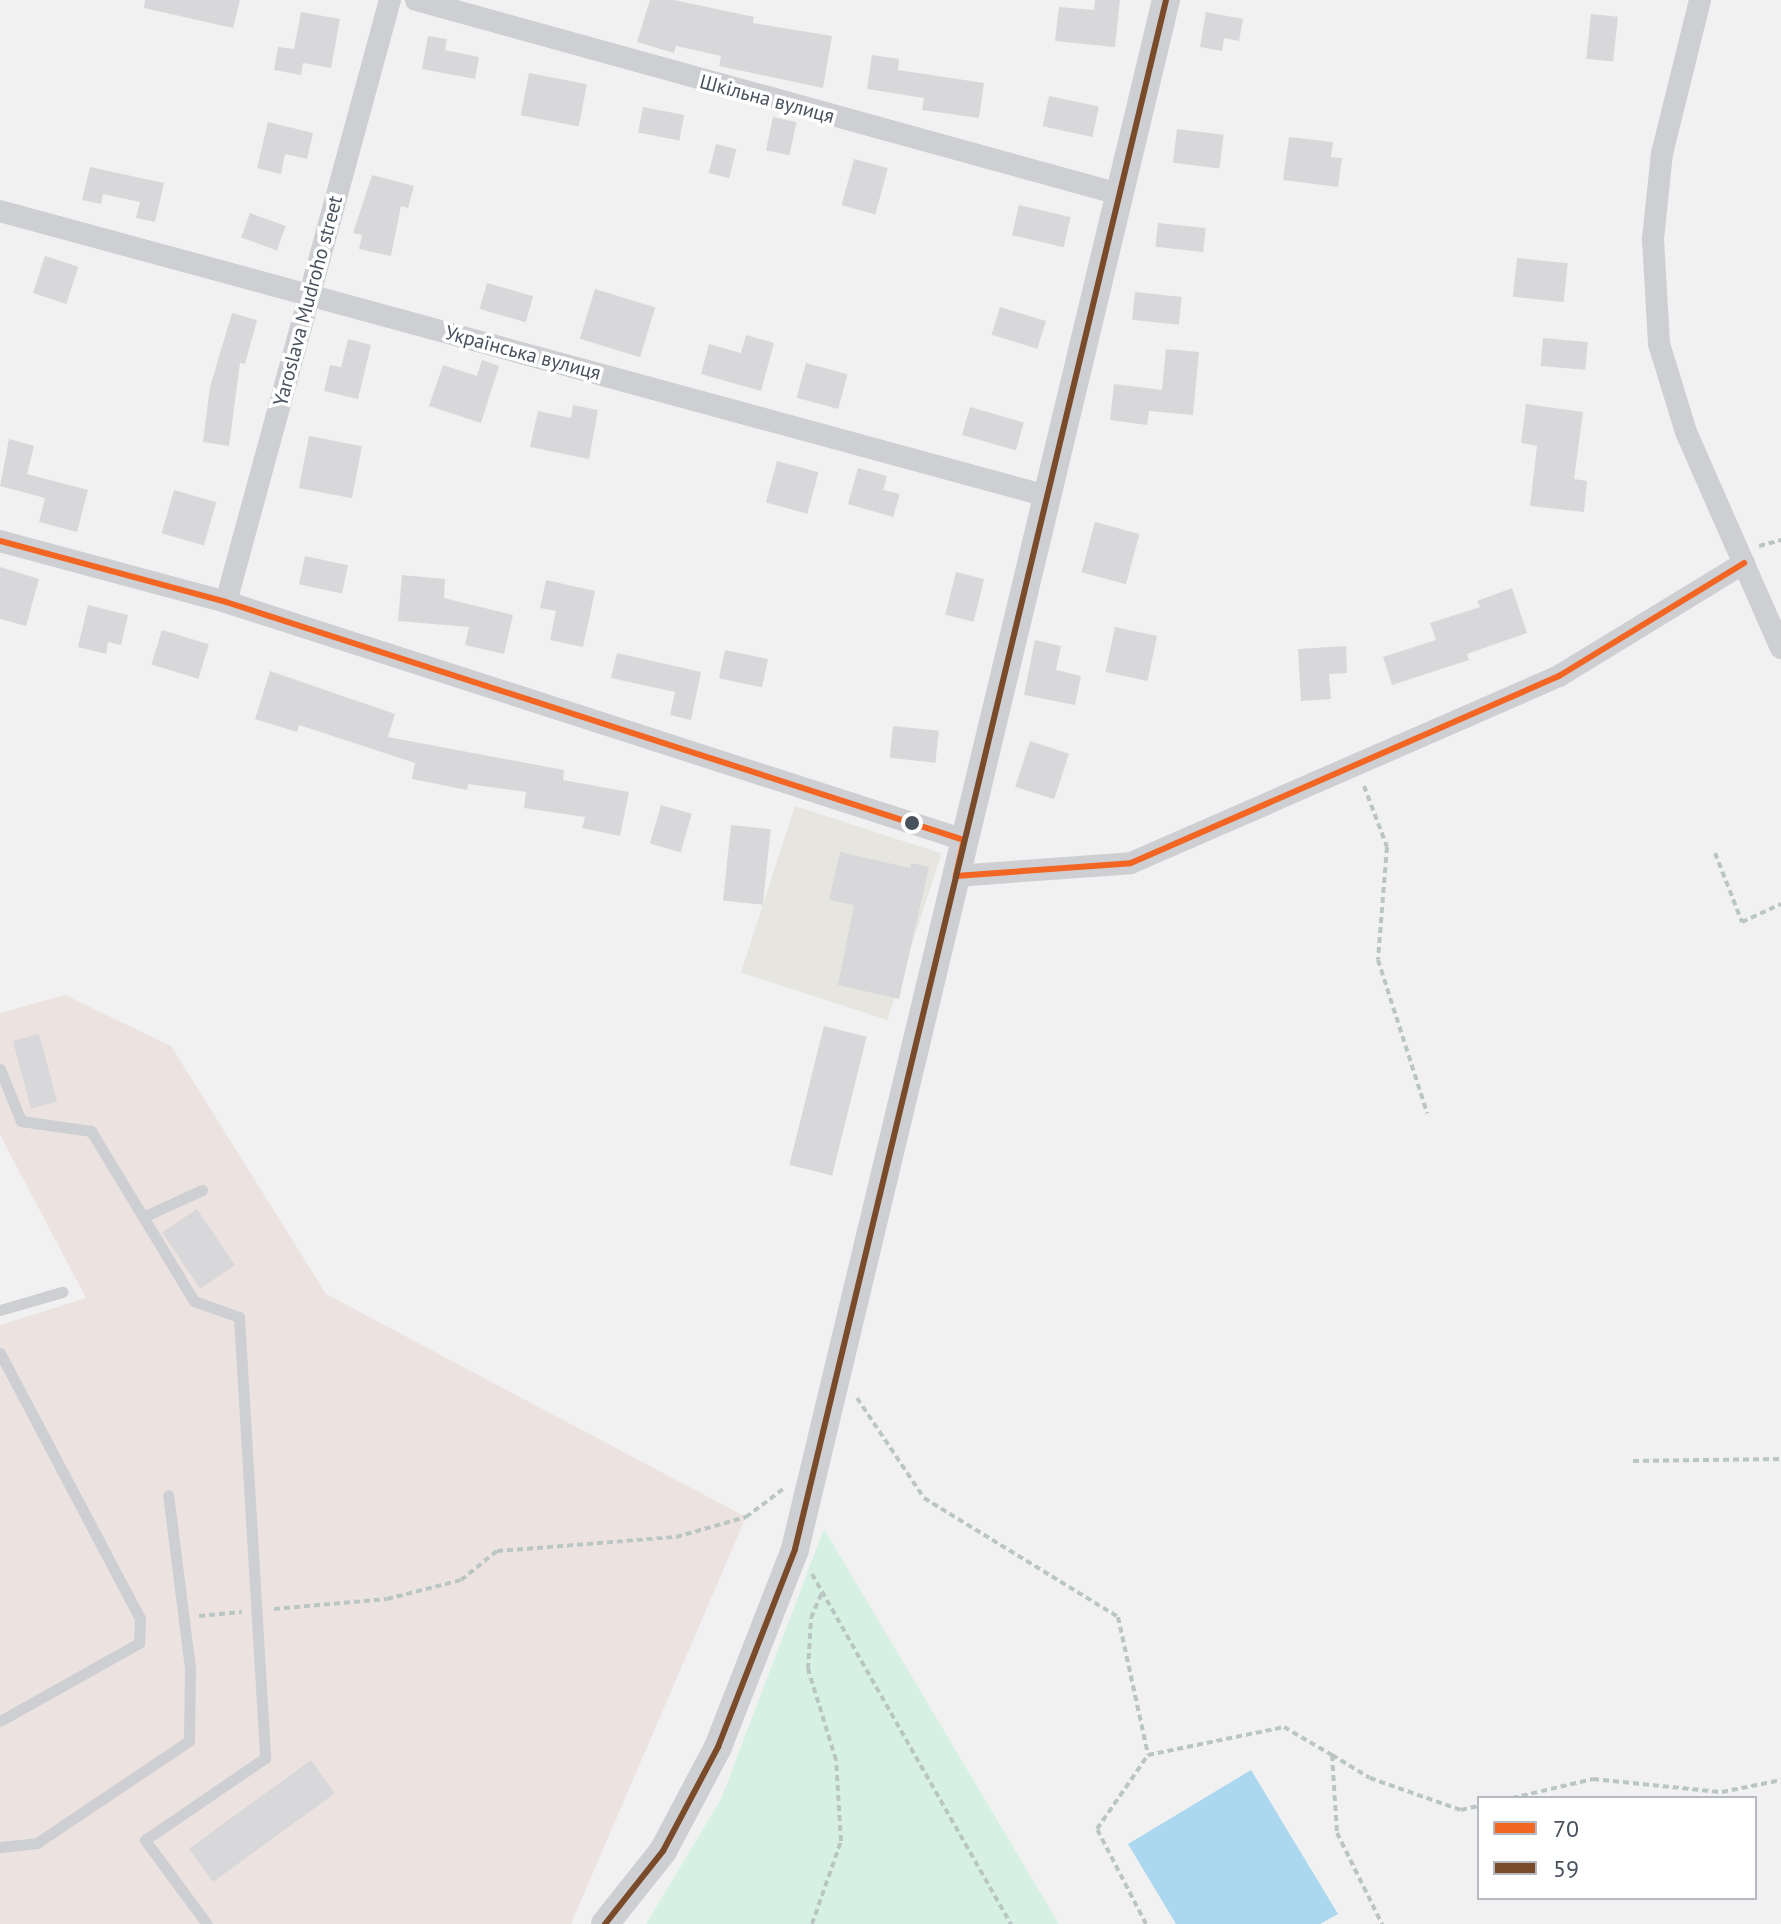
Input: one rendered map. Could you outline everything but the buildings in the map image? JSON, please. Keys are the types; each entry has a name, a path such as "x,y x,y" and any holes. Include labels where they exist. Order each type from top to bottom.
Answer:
{"street":[{"name":"Yaroslava Mudroho street","path":"226,602 390,0"},
{"name":"Шкільна вулиця","path":"416,0 1119,194"},
{"path":"605,1924 663,1851 718,1747 795,1549 1166,0"},
{"path":"1700,0 1662,153 1653,239 1659,344 1686,432 1781,648"},
{"name":"Українська вулиця","path":"0,211 1047,496"},
{"path":"0,541 226,602 964,840"},
{"path":"956,876 1131,863 1357,768 1559,676 1744,563"}],"lane":[{"path":"0,1069 21,1121 91,1131 194,1301 239,1317 265,1758 145,1840 207,1924"},
{"path":"143,1217 202,1190"},
{"path":"0,1310 62,1292"},
{"path":"0,1353 140,1618 139,1643 0,1721"},
{"path":"0,1847 37,1843 189,1741 190,1668 168,1495"}],"path":[{"path":"1357,768 1387,847 1378,960 1427,1113"},
{"path":"1715,853 1742,922 1781,904"},
{"path":"838,1369 924,1498 1118,1617 1148,1755"},
{"path":"1633,1461 1781,1459"},
{"path":"184,1617 387,1599 461,1580 497,1551 676,1537 746,1517 816,1463"},
{"path":"795,1549 823,1590 1011,1924"},
{"path":"812,1924 841,1841 836,1760 808,1669 811,1618 823,1590"},
{"path":"1146,1924 1097,1829 1148,1755 1284,1727 1370,1778 1461,1810 1477,1806"},
{"path":"1332,1755 1337,1833 1382,1924"},
{"path":"1521,1796 1593,1779 1722,1792 1781,1780"}],"shaded area":[{"path":"795,806 941,854 887,1020 741,972"},
{"path":"65,995 171,1046 326,1294 746,1517 571,1924 0,1924 0,1325 86,1298 0,1135 0,1013"}],"green space":[{"path":"824,1529 1059,1924 646,1924 721,1799"}],"water":[{"path":"1251,1770 1338,1914 1320,1924 1176,1924 1128,1844"}],"transit line":[{"name":"59","path":"605,1924 663,1851 718,1747 795,1549 1166,0"},
{"name":"70","path":"0,541 226,602 964,840 956,876 1131,863 1559,676 1744,563"}]}
